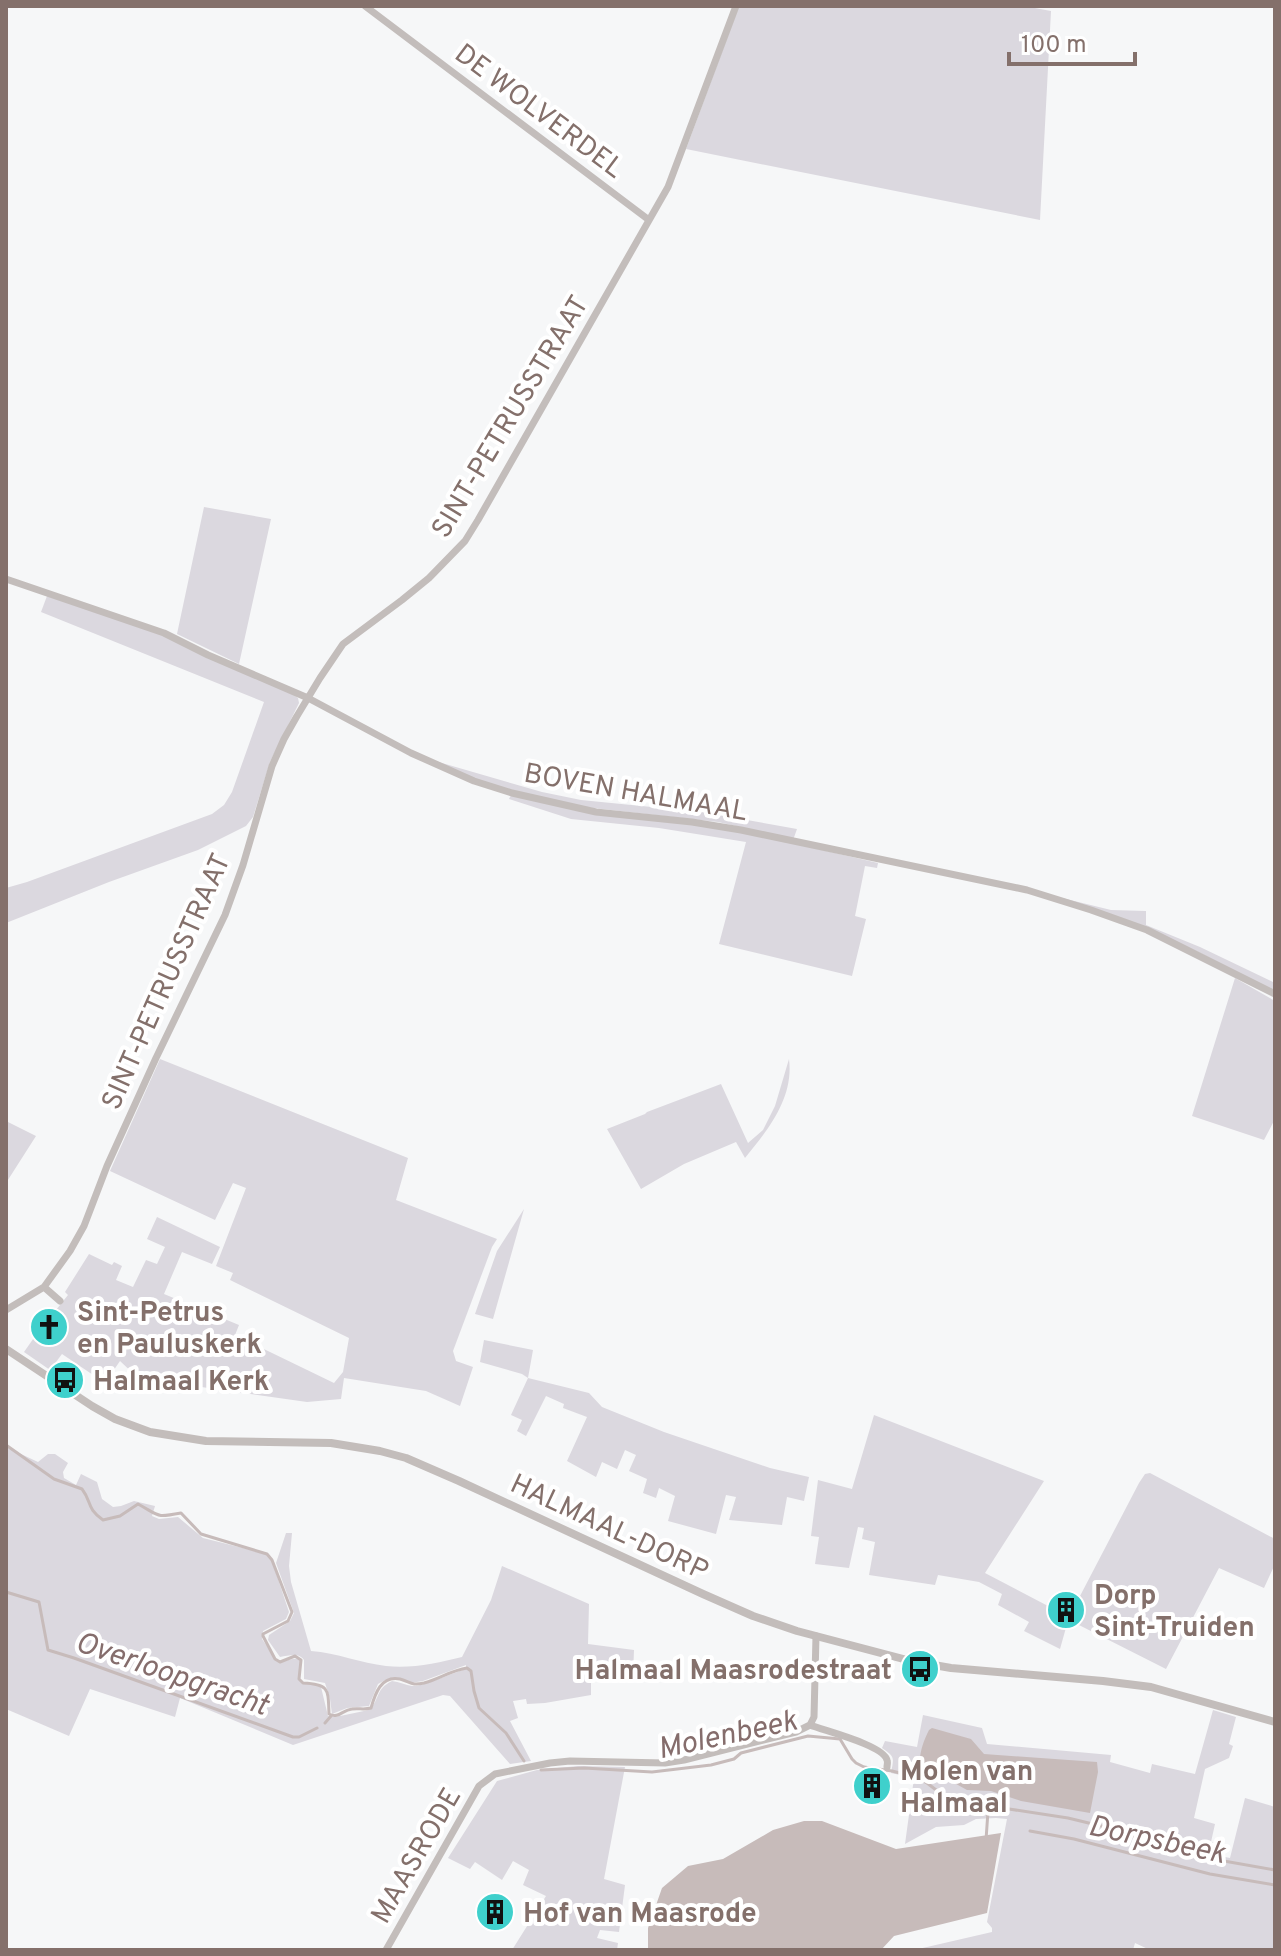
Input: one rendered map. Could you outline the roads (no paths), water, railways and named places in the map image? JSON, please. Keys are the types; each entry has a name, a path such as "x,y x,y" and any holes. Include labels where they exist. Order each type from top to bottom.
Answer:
{"street":[{"name":"DE WOLVERDEL","path":"365,6 649,220"},
{"name":"SINT-PETRUSSTRAAT","path":"6,1310 44,1287 84,1226 107,1166 225,915 272,766 284,739 343,644 402,600 465,541 668,187 736,6"},
{"name":"BOVEN HALMAAL","path":"6,579 164,633 308,698 456,775 596,812 741,830 1027,890 1147,930 1275,994"},
{"path":"44,1287 60,1301"},
{"name":"HALMAAL-DORP","path":"6,1349 92,1406 132,1426 188,1439 331,1443 393,1454 426,1466 753,1616 816,1636 911,1661 1130,1684 1171,1692 1275,1722"},
{"path":"816,1636 814,1717 810,1725 860,1742 884,1756 887,1767"},
{"name":"MAASRODE","path":"386,1950 479,1786 495,1774 570,1761 665,1763 773,1739 810,1725"}],"waterway":[{"name":"Molenbeek","path":"6,1445 54,1479 82,1489 103,1520 120,1516 138,1504 158,1515 181,1513 201,1534 267,1554 292,1612 288,1621 263,1636 275,1659 280,1662 295,1656 301,1660 299,1679 326,1690 329,1714 371,1708 377,1692 388,1680 400,1679 420,1684 467,1668 471,1671 479,1708 506,1733 524,1761"},
{"name":"Overloopgracht","path":"6,1592 39,1602 48,1650 293,1737 317,1728"},
{"name":"Overloopgracht","path":"325,1723 331,1716"},
{"name":"Molenbeek","path":"541,1770 584,1768 652,1772 711,1765 734,1759 741,1753 808,1736 840,1739 856,1763 916,1777 953,1803 988,1811 1009,1809 1068,1818 1186,1849 1207,1858 1275,1870"},
{"path":"986,1840 988,1811"},
{"name":"Dorpsbeek","path":"1030,1831 1074,1839 1210,1874 1275,1885"}],"place":[{"name":"Sint-Petrus en Pauluskerk","path":"49,1327"},
{"name":"Halmaal Kerk","path":"65,1380"},
{"name":"Dorp Sint-Truiden","path":"1066,1610"},
{"name":"Halmaal Maasrodestraat","path":"920,1669"},
{"name":"Molen van Halmaal","path":"872,1786"},
{"name":"Hof van Maasrode","path":"495,1912"}]}
